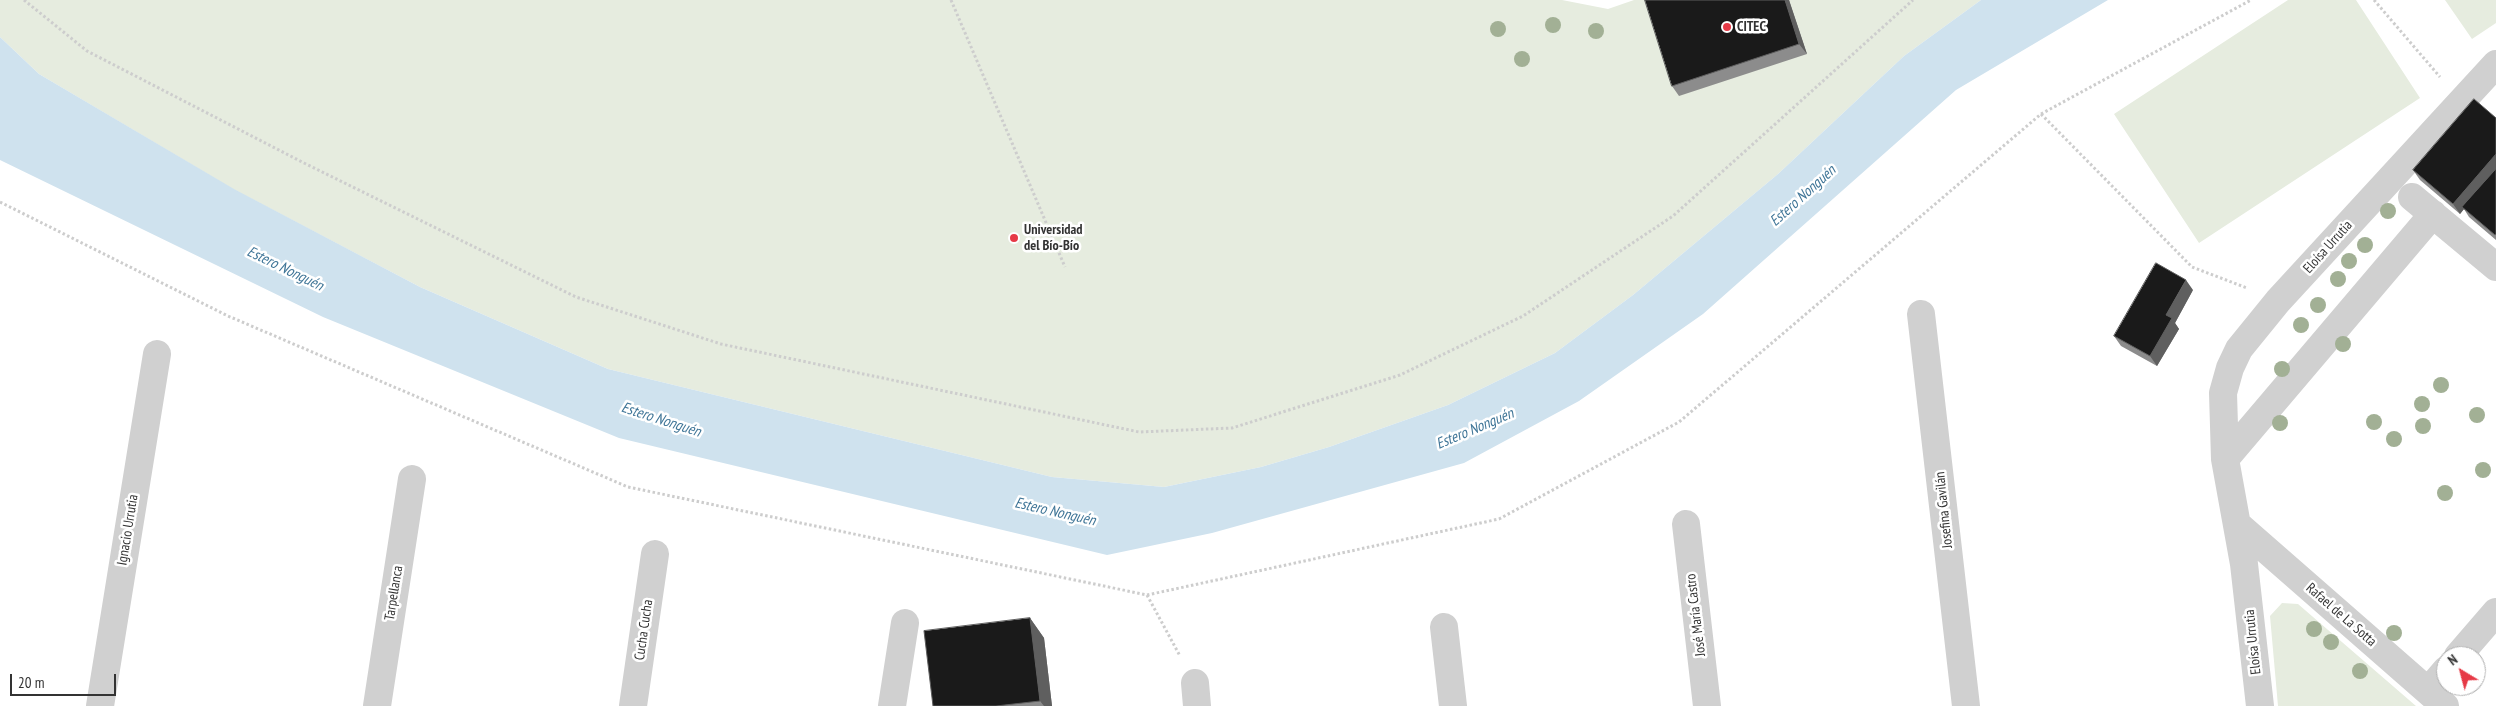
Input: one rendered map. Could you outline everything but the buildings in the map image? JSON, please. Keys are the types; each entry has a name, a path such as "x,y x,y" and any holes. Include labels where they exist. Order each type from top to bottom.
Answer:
{"street":[{"name":"Eloísa Urrutia","path":"2260,706 2238,525 2225,459 2224,393 2230,368 2239,349 2278,300 2496,64"},
{"path":"2412,197 2496,267"},
{"path":"2225,459 2433,214"},
{"name":"Josefina Gavilán","path":"1921,314 1966,706"},
{"name":"Ignacio Urrutia","path":"100,706 157,354"},
{"name":"Tarpellanca","path":"377,706 412,479"},
{"name":"José María Castro","path":"1686,524 1707,706"},
{"name":"Rafael de La Sotta","path":"2238,525 2436,699"},
{"name":"Cucha Cucha","path":"633,706 655,554"},
{"path":"2467,646 2496,612"},
{"path":"892,706 905,623"},
{"path":"1444,627 1453,706"}],"path":[{"path":"24,0 87,51 304,164 576,297 721,344 1139,432 1232,428 1400,375 1523,316 1673,216 1913,0"},
{"path":"951,0 1065,266"},
{"path":"0,202 228,316 628,487 1147,595 1499,519 1516,510 1679,422 2041,114 2252,0"},
{"path":"2374,0 2460,101"},
{"path":"2041,114 2192,267 2278,300"},
{"path":"1147,595 1196,695"}],"shaded area":[{"name":"Universidad del Bío-Bío","path":"0,0 1562,0 1608,9 1634,0 1981,0 1904,56 1778,174 1633,295 1555,353 1448,405 1329,447 1261,467 1164,487 1052,477 608,369 420,287 233,189 39,74 0,37"},
{"path":"2288,0 2356,0 2420,98 2199,243 2114,114"},
{"path":"2445,0 2496,0 2496,23 2472,39"},
{"path":"2282,603 2298,604 2416,706 2278,706 2270,616"}],"water":[{"name":"Estero Nonguén","path":"1981,0 2108,0 1956,90 1703,314 1579,401 1464,463 1212,533 1107,555 619,438 323,317 0,160 0,37 39,74 234,189 420,287 608,369 1052,477 1164,487 1261,467 1329,447 1448,405 1555,353 1633,295 1778,174 1904,56"}],"place":[{"name":"CITEC","path":"1727,27"},
{"name":"Universidad del Bío-Bío","path":"1014,238"}]}
